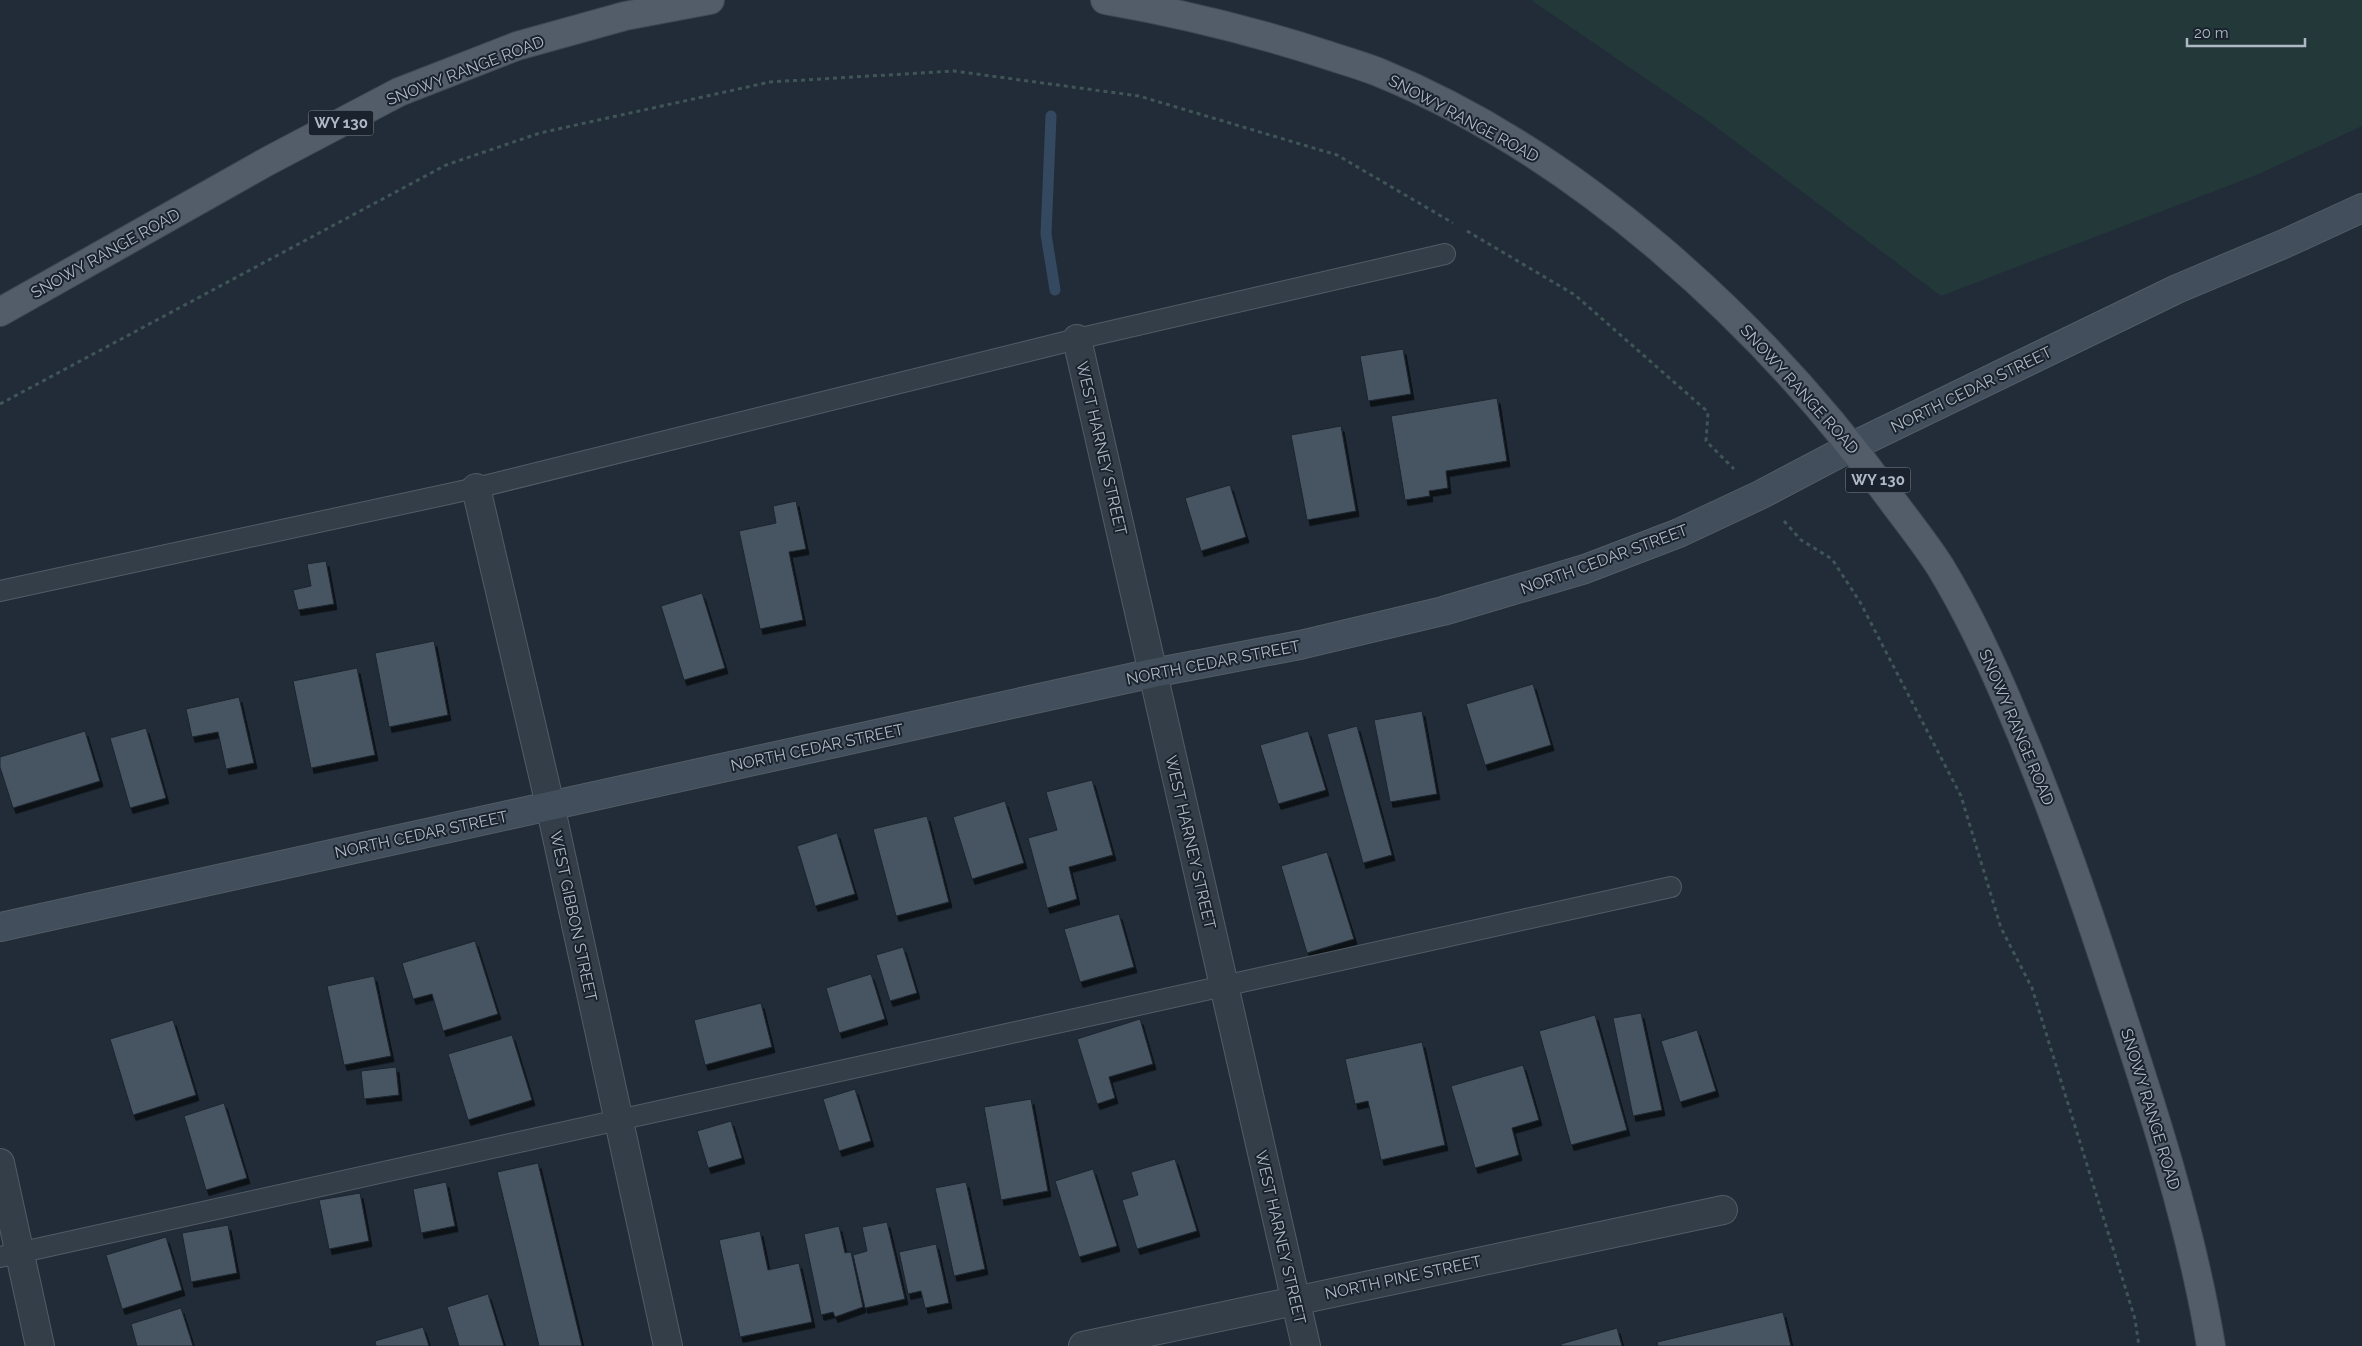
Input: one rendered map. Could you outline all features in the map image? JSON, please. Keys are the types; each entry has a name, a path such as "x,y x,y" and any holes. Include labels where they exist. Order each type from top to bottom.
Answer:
{"main road":[{"name":"SNOWY RANGE ROAD","path":"0,312 268,161 399,92 517,46 625,16 710,0"},
{"name":"SNOWY RANGE ROAD","path":"1105,0 1154,8 1257,34 1377,71 1445,104 1505,137 1567,177 1680,267 1780,363 1853,446 1940,567 1991,662 2046,791 2158,1124 2204,1303 2211,1346"}],"street":[{"name":"NORTH CEDAR STREET","path":"0,927 1153,673 1300,645 1443,611 1518,590 1586,568 1679,533 1760,495 1853,446 2177,289 2286,243 2362,208"},
{"name":"WEST HARNEY STREET","path":"1077,339 1306,1346"},
{"name":"WEST GIBBON STREET","path":"476,488 550,805 668,1346"},
{"path":"0,1163 10,1255 40,1346"},
{"name":"NORTH PINE STREET","path":"1083,1346 1295,1299 1724,1210"}],"lane":[{"path":"0,591 476,488 1077,339 1445,254"},
{"path":"10,1255 1671,887"}],"path":[{"path":"0,404 446,165 540,132 770,82 954,71 1139,96 1337,155 1456,224"},
{"path":"1465,230 1575,294 1708,412 1706,441 1760,495 1801,540 1832,559 1860,602 1961,796 2002,928 2032,988 2135,1319 2139,1346"}],"green space":[{"path":"1531,0 2362,0 2362,126 2259,174 1941,296 1708,121"}],"building":[{"path":"1403,349 1411,394 1368,401 1360,356"},
{"path":"1497,398 1507,461 1446,471 1448,488 1429,491 1430,496 1405,500 1391,416"},
{"path":"1341,426 1356,511 1307,520 1291,435"},
{"path":"1230,485 1246,537 1201,551 1185,498"},
{"path":"796,501 806,549 789,552 803,620 760,629 739,531 776,523 773,506"},
{"path":"326,561 334,604 298,610 293,590 311,586 307,564"},
{"path":"702,593 725,668 684,680 661,606"},
{"path":"434,641 448,715 389,727 375,653"},
{"path":"357,668 375,755 311,768 293,681"},
{"path":"1533,684 1551,745 1485,765 1466,704"},
{"path":"239,697 254,763 226,769 218,732 192,737 186,709"},
{"path":"1422,711 1437,794 1390,802 1374,720"},
{"path":"1357,726 1392,855 1363,863 1327,734"},
{"path":"146,728 166,798 130,808 110,738"},
{"path":"85,731 100,781 13,808 0,767 0,757"},
{"path":"1308,731 1326,790 1278,804 1260,745"},
{"path":"1092,780 1113,855 1069,867 1077,899 1047,908 1028,838 1057,830 1046,792"},
{"path":"1005,801 1024,863 972,879 953,817"},
{"path":"927,816 949,902 896,916 873,829"},
{"path":"837,833 855,894 815,906 797,846"},
{"path":"1327,852 1354,939 1307,953 1281,866"},
{"path":"1119,914 1134,967 1080,982 1064,929"},
{"path":"475,941 498,1014 443,1031 432,994 413,999 402,963"},
{"path":"903,947 917,993 890,1001 876,955"},
{"path":"871,974 885,1019 839,1033 826,988"},
{"path":"374,976 391,1056 344,1065 327,986"},
{"path":"761,1003 772,1047 705,1065 694,1020"},
{"path":"1641,1013 1662,1110 1633,1116 1613,1018"},
{"path":"1595,1015 1627,1130 1571,1145 1539,1031"},
{"path":"1140,1019 1153,1064 1109,1077 1115,1098 1097,1104 1077,1039"},
{"path":"173,1020 196,1095 133,1115 110,1039"},
{"path":"1697,1030 1716,1091 1680,1102 1661,1041"},
{"path":"512,1035 532,1100 468,1120 448,1054"},
{"path":"1422,1042 1445,1145 1381,1160 1368,1101 1355,1104 1345,1059"},
{"path":"1523,1065 1539,1120 1512,1128 1519,1155 1475,1168 1451,1086"},
{"path":"396,1067 399,1095 364,1099 361,1071"},
{"path":"855,1089 871,1141 839,1151 823,1099"},
{"path":"1031,1099 1048,1191 1001,1200 984,1107"},
{"path":"224,1103 247,1178 206,1190 184,1116"},
{"path":"731,1121 742,1158 708,1168 697,1131"},
{"path":"1175,1159 1197,1231 1137,1249 1122,1200 1138,1195 1131,1172"},
{"path":"538,1163 582,1346 539,1346 497,1172"},
{"path":"1093,1169 1117,1246 1079,1257 1055,1181"},
{"path":"446,1182 455,1226 421,1233 413,1189"},
{"path":"966,1182 985,1269 954,1276 935,1188"},
{"path":"360,1193 369,1241 329,1249 319,1200"},
{"path":"887,1222 905,1299 865,1308 853,1255 867,1251 862,1227"},
{"path":"228,1225 237,1273 191,1282 182,1233"},
{"path":"839,1226 845,1253 851,1252 863,1307 835,1317 833,1312 821,1315 804,1234"},
{"path":"760,1231 768,1270 799,1263 812,1322 740,1337 719,1240"},
{"path":"166,1237 182,1290 122,1309 106,1255"},
{"path":"936,1244 949,1303 925,1308 921,1291 908,1294 899,1252"},
{"path":"488,1294 504,1346 459,1346 447,1307"},
{"path":"181,1308 193,1346 137,1346 131,1324"},
{"path":"1783,1312 1791,1346 1658,1346 1657,1342"},
{"path":"423,1327 429,1346 376,1346 375,1341"},
{"path":"1617,1328 1622,1346 1562,1346 1561,1344"}],"waterway":[{"path":"1051,116 1046,234 1055,290"}]}
